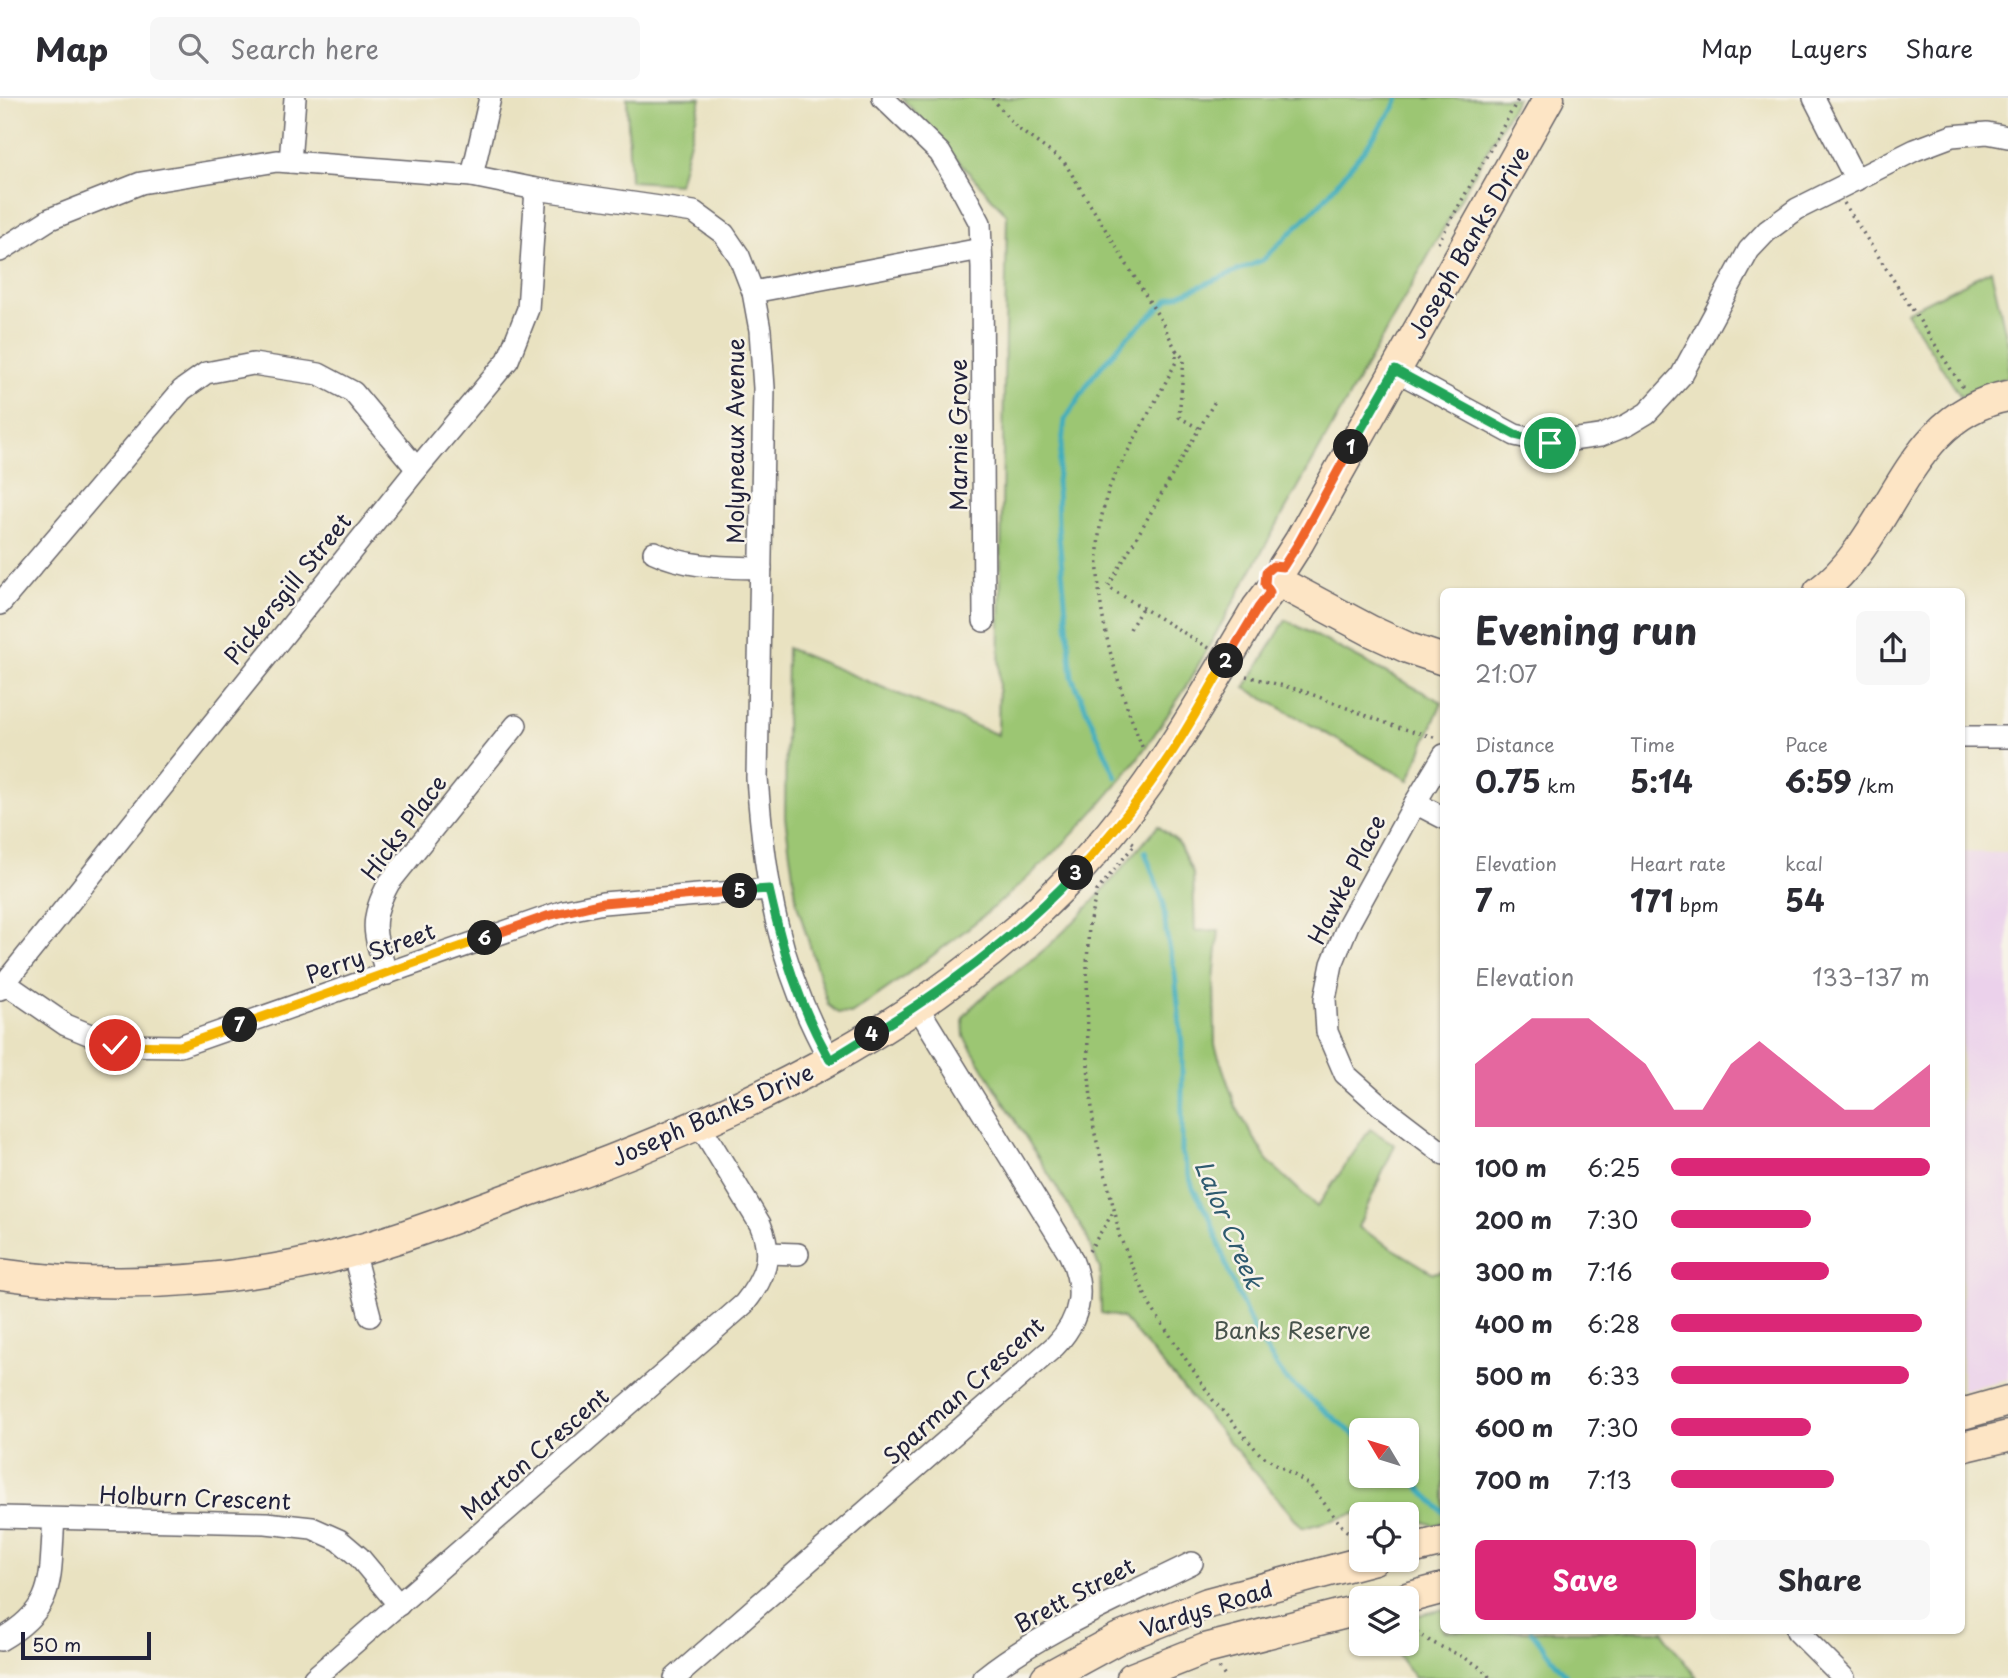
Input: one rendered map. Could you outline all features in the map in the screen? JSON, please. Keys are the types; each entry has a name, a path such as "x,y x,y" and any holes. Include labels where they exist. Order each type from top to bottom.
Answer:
{"street":[{"path":"290,162 295,98"},
{"path":"472,176 490,98"},
{"name":"Marnie Grove","path":"883,98 940,153 979,223 985,621"},
{"name":"Joseph Banks Drive","path":"0,1274 40,1280 182,1280 283,1267 353,1251 504,1200 700,1125 785,1085 830,1060 916,1006 989,953 1059,890 1117,826 1167,759 1258,608 1281,582 1299,542 1549,98"},
{"path":"1814,98 1856,180"},
{"path":"1395,370 1515,435 1550,443 1600,436 1647,413 1681,376 1749,250 1767,231 1797,209 1915,150 1952,136 1987,133 2008,138"},
{"name":"Molyneaux Avenue","path":"0,251 50,219 141,183 276,161 472,176 536,189 694,212 724,234 739,256 753,292 760,330 764,388 757,779 769,889 781,941 800,1002 830,1060"},
{"name":"Pickersgill Street","path":"2,986 416,469 508,360 528,309 536,189"},
{"path":"753,292 981,249"},
{"path":"0,604 182,390 206,373 253,364 319,374 353,392 416,469"},
{"path":"1824,588 1878,525 1923,449 1954,418 1990,400 2008,396"},
{"path":"654,552 698,566 761,568"},
{"path":"1281,582 1371,631 1440,659"},
{"name":"Hicks Place","path":"387,974 375,936 379,901 389,883 516,725"},
{"path":"1965,737 2008,737"},
{"name":"Hawke Place","path":"1440,762 1348,925 1332,964 1325,999 1327,1032 1345,1074 1440,1151"},
{"path":"1415,803 1440,816"},
{"name":"Perry Street","path":"2,986 65,1025 115,1045 180,1046 564,911 603,903 769,889"},
{"name":"Sparman Crescent","path":"675,1678 1055,1346 1075,1321 1079,1290 1077,1269 1069,1253 916,1006"},
{"path":"700,1125 761,1224 768,1253 798,1254"},
{"path":"353,1251 370,1316"},
{"name":"Marton Crescent","path":"314,1678 744,1304 756,1289 768,1253"},
{"path":"1965,1413 2008,1401"},
{"path":"1965,1446 2008,1436"},
{"name":"Holburn Crescent","path":"0,1517 266,1523 312,1528 339,1540 359,1557 399,1605"},
{"path":"0,1640 15,1632 32,1617 45,1599 54,1519"},
{"path":"1419,1547 1440,1542"},
{"name":"Brett Street","path":"983,1678 1037,1641 1192,1563"},
{"name":"Vardys Road","path":"1046,1678 1118,1638 1196,1607 1349,1566"},
{"path":"1419,1595 1440,1589"},
{"name":"Vardys Road","path":"1132,1678 1205,1649 1349,1612"},
{"path":"1800,1634 1844,1678"}],"path":[{"path":"992,98 1017,128 1063,163 1106,229 1176,350 1184,359 1179,417 1199,428"},
{"path":"1434,251 1519,98"},
{"path":"1836,190 1976,407"},
{"path":"1152,744 1145,755 1130,717 1103,621 1098,592 1097,557 1107,493 1176,362 1176,350"},
{"path":"1210,649 1108,587 1215,401"},
{"path":"1129,628 1142,608"},
{"path":"1205,659 1216,639"},
{"path":"1246,676 1303,691 1440,741"},
{"path":"1135,844 1097,891 1089,924 1087,964 1088,1066 1094,1130 1119,1235 1149,1304 1213,1400 1260,1454 1310,1485 1349,1532"},
{"path":"1077,1269 1114,1212"},
{"path":"1419,1633 1468,1659 1490,1678"},
{"path":"1219,1668 1226,1678"}],"shaded area":[{"path":"1965,852 2008,853 2008,1379 1965,1389"}],"green space":[{"path":"627,98 701,98 679,184 630,181"},
{"path":"902,98 1517,98 1183,692 1142,752 1098,807 1033,873 927,960 851,1014 838,1013 828,1005 797,904 785,817 787,648 998,735 1007,215"},
{"path":"1991,270 2008,344 2008,376 1961,397 1906,312"},
{"path":"1286,620 1440,701 1440,707 1409,780 1245,688"},
{"name":"Banks Reserve","path":"1158,826 1178,842 1193,873 1195,931 1219,930 1214,979 1215,1045 1236,1107 1267,1160 1317,1207 1370,1129 1395,1145 1358,1227 1433,1273 1440,1271 1440,1523 1434,1525 1419,1521 1419,1502 1349,1502 1349,1515 1303,1528 1123,1318 1101,1313 1100,1269 1086,1235 964,1037 963,1018 971,1008 1060,935 1090,905"},
{"path":"1440,1610 1440,1634 1665,1634 1697,1678 1415,1678 1399,1656 1419,1656 1419,1615"}],"waterway":[{"path":"1116,777 1072,677 1058,525 1057,481 1065,420 1093,376 1125,339 1169,299 1263,260 1322,202 1364,150 1398,98"},
{"name":"Lalor Creek","path":"1145,852 1163,901 1166,932 1175,973 1182,1044 1182,1153 1193,1188 1210,1218 1230,1276 1257,1337 1286,1379 1349,1430"},
{"name":"Lalor Creek","path":"1419,1487 1440,1509"},
{"name":"Lalor Creek","path":"1533,1634 1568,1678"}],"route":[{"path":"115,1045 180,1046 564,911 603,903 769,889 781,941 800,1002 830,1060 916,1006 998,946 1059,890 1117,826 1167,759 1270,592 1265,584 1266,572 1273,566 1283,567 1299,542 1395,370 1495,426 1515,435 1550,443"}]}
